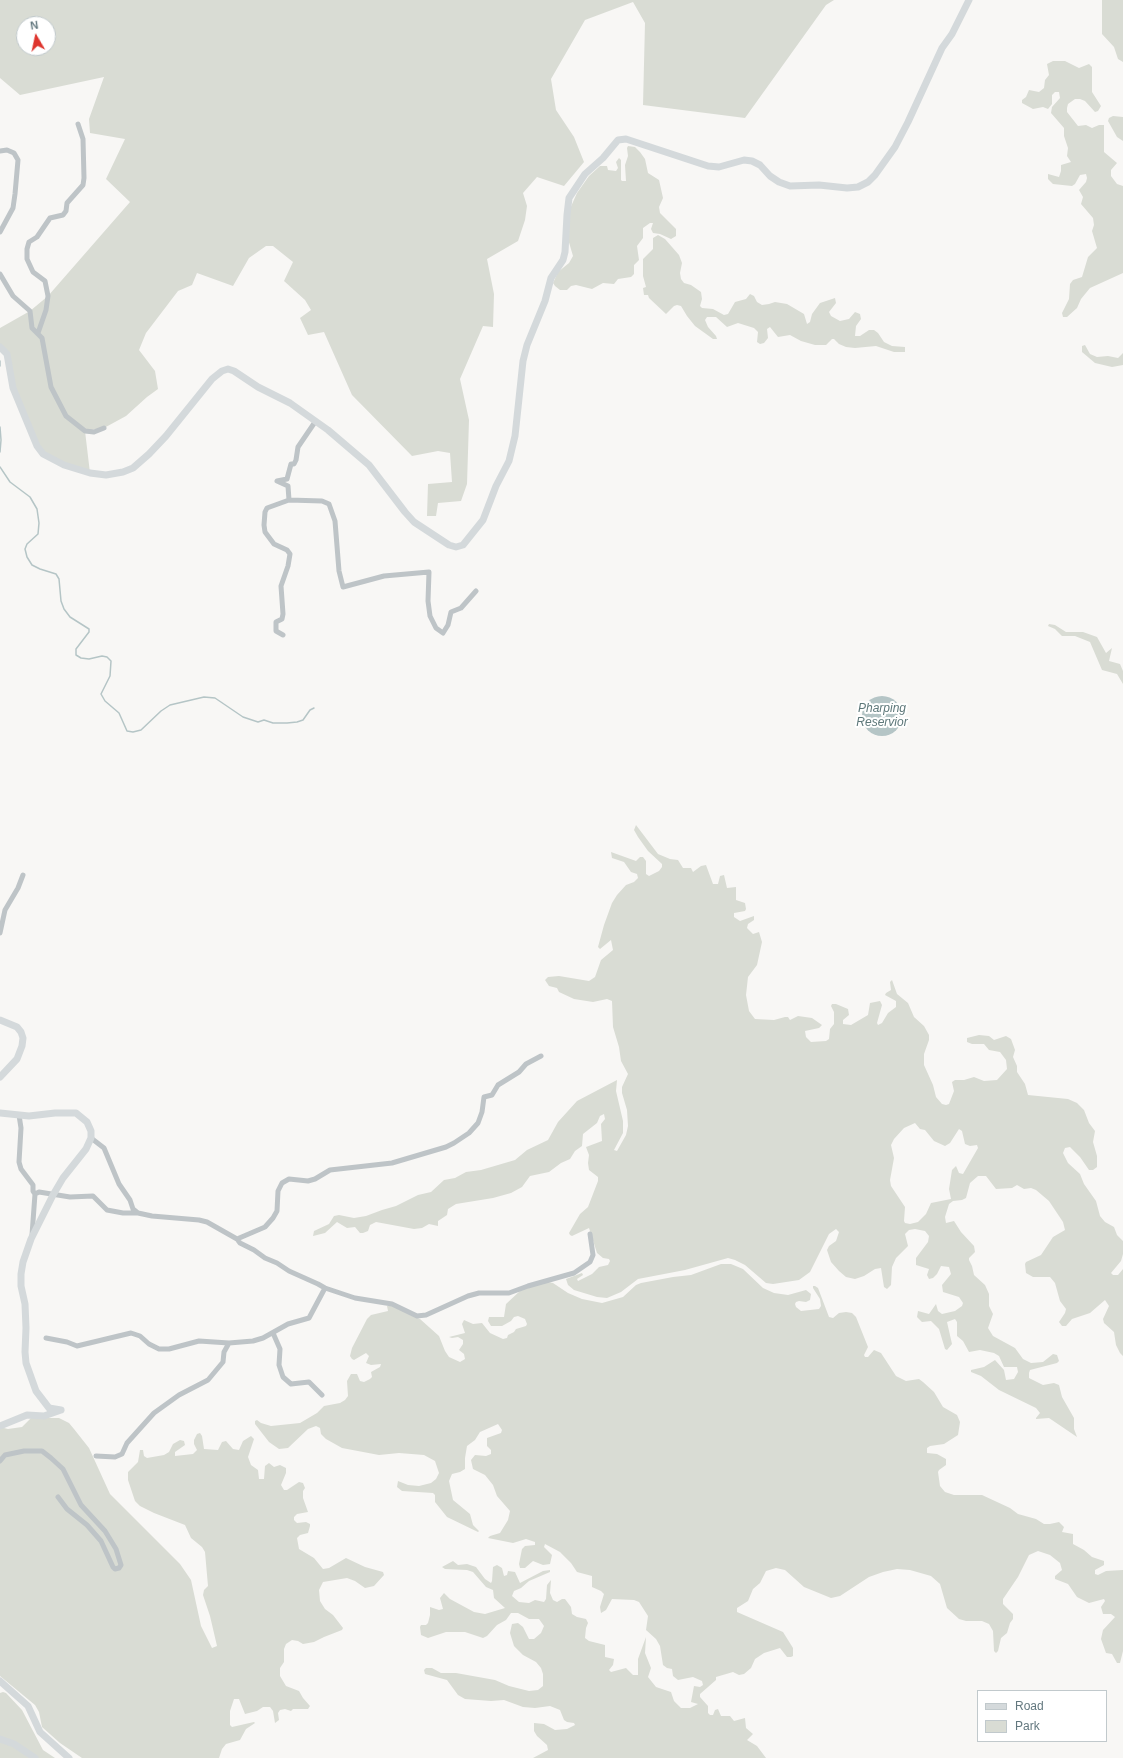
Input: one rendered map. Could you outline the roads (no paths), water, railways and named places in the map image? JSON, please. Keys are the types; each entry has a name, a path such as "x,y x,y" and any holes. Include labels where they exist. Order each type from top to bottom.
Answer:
{"main road":[{"path":"0,347 7,354 13,388 37,446 43,454 50,459 64,465 90,473 115,473 123,472 138,464 166,436 212,379 222,371 234,371 253,384 290,403 339,439 369,465 414,522 449,545 456,547 463,545 483,520 496,486 509,461 515,436 521,378 527,345 545,301 551,278 563,260 565,252 569,198 585,174 603,158 618,140 626,139 708,166 719,167 744,160 752,161 760,165 770,176 779,182 790,186 820,185 847,188 858,187 868,182 875,175 894,146 908,122 942,48 952,34 970,0"},
{"path":"0,1020 17,1027 23,1038 22,1046 17,1059 0,1076"},
{"path":"0,1113 19,1115 76,1113 87,1122 91,1138 86,1149 63,1178 53,1195 31,1239 23,1262 21,1274 21,1286 25,1304 26,1363 36,1391 49,1408 61,1410 44,1416 28,1414 0,1426"},
{"path":"0,1681 28,1706 40,1732 69,1758"},
{"path":"0,1739 14,1744 35,1758"}],"street":[{"path":"38,333 46,310 48,296 45,281 34,272 27,259 27,249 29,242 37,237 50,218 63,215 66,211 67,203 83,185 83,139 78,124"},
{"path":"0,151 7,150 14,153 18,160 15,194 12,208 0,232"},
{"path":"0,274 13,296 30,311 32,328 42,338 51,387 66,416 85,431 94,432 104,428"},
{"path":"289,500 288,486 277,481 288,479 291,464 294,464 296,460 298,447 315,422"},
{"path":"283,635 276,631 276,622 282,619 281,586 288,566 290,554 287,550 274,544 265,532 264,525 267,508 289,500 322,501 329,504 335,521 339,571 343,587 384,576 429,572 428,601 430,616 436,628 443,633 448,625 451,612 461,608 476,591"},
{"path":"0,933 4,910 18,888 23,875"},
{"path":"238,1239 265,1227 273,1218 277,1211 278,1191 282,1183 289,1179 308,1181 316,1179 330,1170 392,1163 446,1147 454,1143 478,1123 482,1112 484,1097 492,1095 498,1085 519,1072 526,1064 541,1056"},
{"path":"19,1115 21,1128 19,1162 21,1169 33,1185 33,1191 35,1194 31,1239"},
{"path":"91,1138 104,1148 119,1184 133,1209 138,1213"},
{"path":"35,1194 39,1192 70,1197 93,1196 107,1210 123,1213 138,1213 152,1216 199,1220 238,1239 240,1243 254,1250 265,1258 324,1288 355,1298 392,1304 418,1316 426,1315 468,1296 479,1293 509,1293 574,1273 590,1262 593,1255 590,1234"},
{"path":"46,1338 67,1342 77,1346 131,1333 140,1336 149,1344 159,1349 169,1350 200,1341 229,1343 253,1341 263,1338 288,1324 310,1318 324,1288"},
{"path":"273,1333 280,1349 279,1365 283,1377 291,1384 309,1382 322,1395"},
{"path":"96,1456 115,1457 122,1454 127,1443 154,1413 178,1395 208,1380 223,1362 224,1352 229,1343"},
{"path":"0,1461 5,1455 24,1450 42,1451 51,1458 63,1470 81,1505 105,1531 116,1549 121,1565 119,1568 112,1567 101,1541 87,1525 67,1509 58,1497"}],"water":[{"name":"Pharping Reservior","path":"882,696 890,698 896,702 900,708 902,716 900,724 896,730 890,734 882,736 874,734 868,730 864,724 862,716 864,708 868,702 874,698"}],"waterway":[{"path":"0,361 0,366"},
{"path":"0,427 0,452"},
{"path":"0,467 10,482 30,497 37,509 39,523 38,534 27,544 25,549 27,557 32,565 56,574 59,579 61,601 64,609 70,617 89,629 89,632 76,649 76,655 81,658 89,659 102,656 107,657 111,661 110,676 101,694 105,701 119,713 127,731 133,732 141,730 161,711 170,705 204,697 215,698 243,717 258,722 264,720 273,723 297,722 303,720 310,710 314,708"}]}
